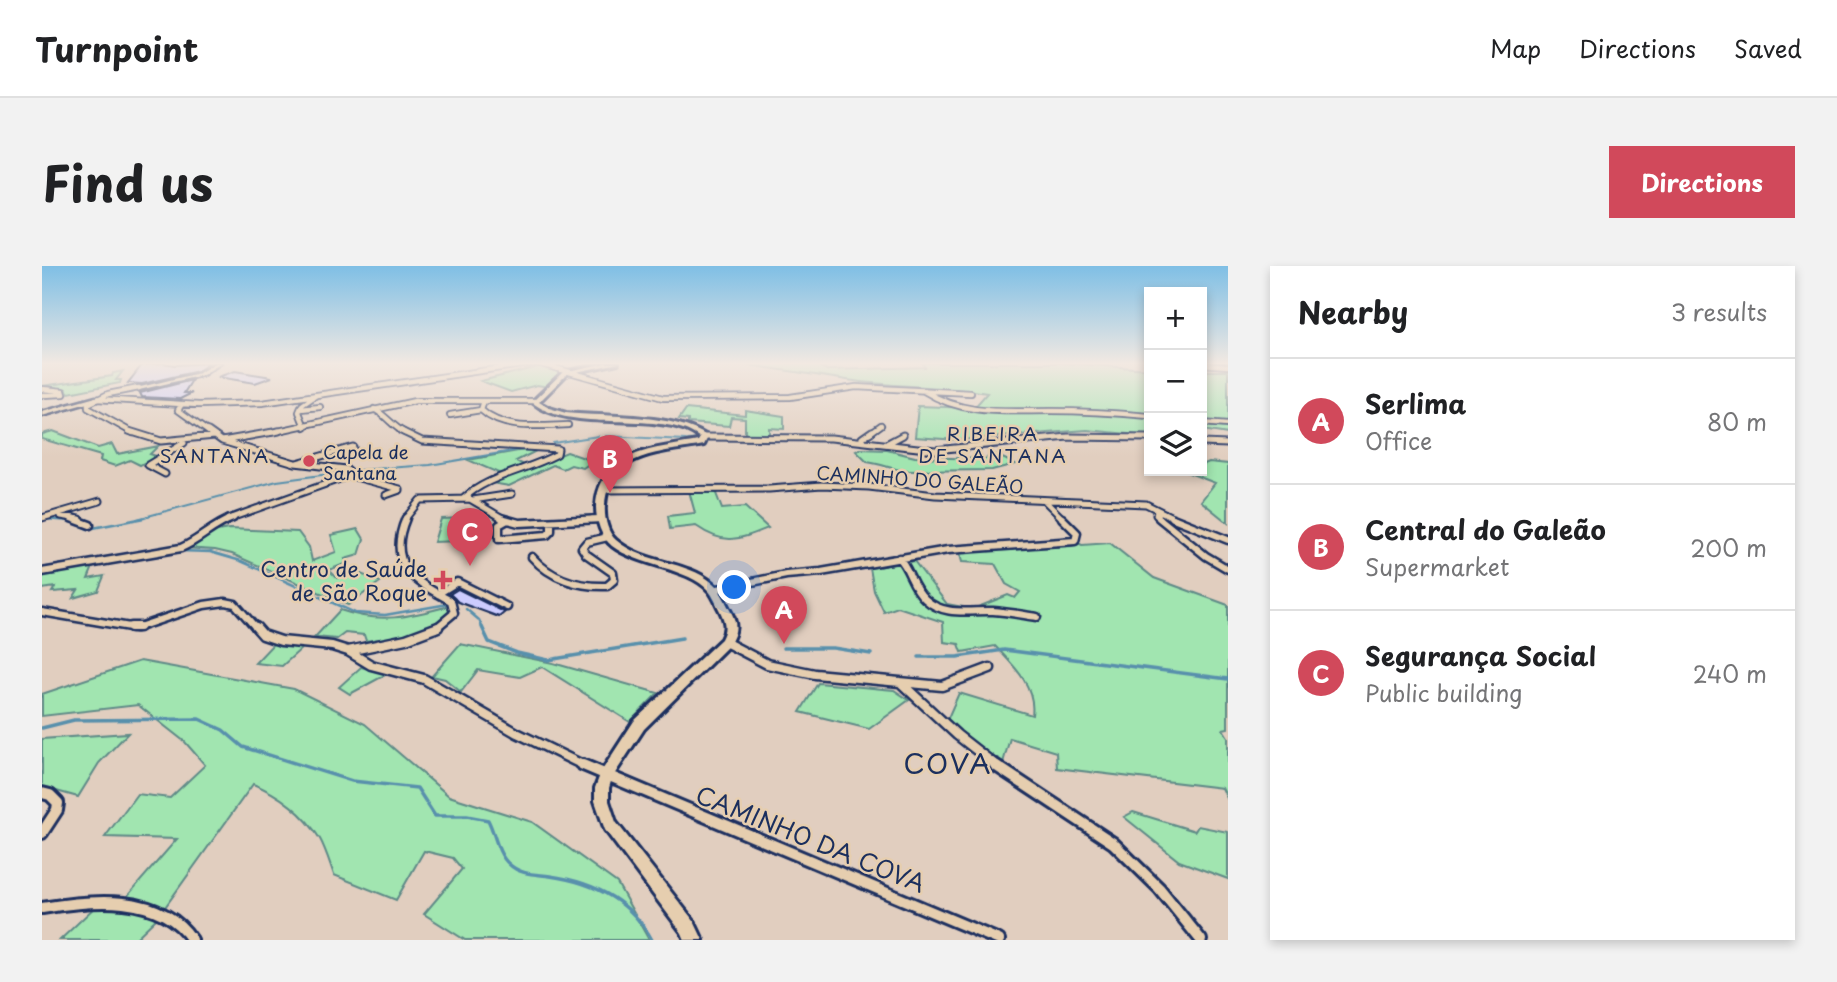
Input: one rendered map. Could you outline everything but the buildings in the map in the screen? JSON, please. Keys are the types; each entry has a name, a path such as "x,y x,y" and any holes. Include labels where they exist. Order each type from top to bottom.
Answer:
{"main road":[{"path":"544,394 535,401 545,410 655,422 695,431 704,438 701,443 631,456 609,477 600,507 608,537 621,548 664,568 698,579 713,590 730,620 731,634 725,642 639,725 606,776 602,788 602,801 610,825 688,928 694,940"}],"street":[{"path":"42,414 108,394"},
{"path":"215,436 185,443 148,440 88,408 88,404 96,399 182,404 262,403 319,394"},
{"path":"650,394 663,398 790,397 807,394"},
{"path":"930,394 950,405 976,412 1040,411 1144,416"},
{"path":"305,427 299,415 302,405 315,395"},
{"path":"222,441 243,435 305,427 373,409 425,400 535,401"},
{"path":"481,410 484,401"},
{"path":"182,404 178,410 222,441 295,463 342,468 350,471 351,475"},
{"path":"301,409 320,407"},
{"path":"373,409 388,417 393,427 422,441 558,449 558,454 542,463 472,489 463,499"},
{"path":"450,415 481,410"},
{"path":"481,410 487,417 513,424 568,425"},
{"path":"1207,423 1228,425"},
{"path":"864,440 862,438 881,425"},
{"path":"887,444 903,435"},
{"path":"704,438 791,436 864,440 935,450 1058,438 1144,438"},
{"path":"165,474 148,466 185,443"},
{"path":"1207,443 1228,444"},
{"path":"295,463 353,447"},
{"path":"42,572 181,548 197,541 218,523 351,475 400,489 386,495"},
{"name":"CAMINHO DO GALEÃO","path":"603,490 821,485 869,487 935,495 1146,504 1228,540"},
{"path":"42,612 136,628 185,610 225,602 235,604 262,635 348,651 430,632 450,620 454,606 411,577 399,556 399,538 403,526 418,502 424,498 473,500 512,494"},
{"path":"473,500 506,521 519,523 602,519"},
{"path":"50,517 100,501"},
{"path":"713,590 786,575 971,548 1075,541 1077,533 1045,501"},
{"path":"1157,510 1154,511 1156,516 1206,556 1228,569"},
{"path":"42,518 70,517 90,525"},
{"path":"506,521 499,525 499,539 547,535 551,531 551,522"},
{"path":"532,557 551,573 579,584 607,586 614,580 613,573 586,554 582,548 587,542 608,537"},
{"path":"899,558 905,564 909,579 926,600 942,609 970,613 993,611 1037,617"},
{"path":"441,595 457,582 507,607"},
{"path":"725,642 767,664 815,674 944,685 990,668"},
{"name":"CAMINHO DA COVA","path":"348,651 371,665 424,679 517,733 606,776 852,876 999,940"},
{"path":"900,682 957,736 1003,771 1128,856 1159,888 1201,940"},
{"path":"42,793 50,795 58,803 57,810 42,833"},
{"path":"42,908 111,901 169,918 185,928 192,940"}],"green space":[{"path":"986,394 1144,394 1144,436 1087,430 958,440 915,437 918,406 974,408"},
{"path":"1207,394 1228,394 1228,434 1207,431"},
{"path":"686,409 745,415 745,410 784,416 784,429 769,428 769,434 745,435 745,418 731,417 729,426 688,423 688,420 679,419"},
{"path":"53,431 98,448 112,444 117,454 158,446 150,454 156,456 140,465 130,460 115,466 100,461 101,456 42,439 42,434"},
{"path":"542,448 516,461 526,466 503,475 468,460"},
{"path":"887,450 915,457 986,459 992,453 1015,464 992,470 906,471 867,462 856,451"},
{"path":"567,452 593,461 583,468 571,465 563,469 553,465 509,486 492,483"},
{"path":"1207,463 1228,464 1228,523 1201,501 1215,483 1197,476 1207,476"},
{"path":"689,491 715,491 722,509 745,507 768,528 732,539 715,536 696,526 670,529 668,516 695,513"},
{"path":"464,518 459,541 434,542 441,519"},
{"path":"229,529 298,532 309,547 312,561 336,552 331,535 358,529 364,539 359,555 345,559 347,563 329,570 337,578 354,571 380,582 348,605 232,554 184,548 200,541 211,532"},
{"path":"1078,543 1110,543 1154,578 1228,605 1228,728 1223,729 1228,737 1228,800 1222,788 1057,768 1056,752 1010,738 1003,763 961,736 947,720 959,693 1032,715 1031,695 1016,669 995,646 962,652 959,644 944,642 943,622 898,607 884,612 874,591 870,568 914,561 947,604 973,609 1008,595 1015,598 1020,592 1006,584 995,564 962,562 959,551 1072,546"},
{"path":"93,567 88,579 104,576 98,591 73,598 78,590 52,592 55,587 42,589 42,574"},
{"path":"449,606 450,613 443,620 411,634 366,641 364,635 345,633 337,639 315,637 340,610 382,618"},
{"path":"273,644 302,648 282,666 255,663"},
{"path":"460,644 553,663 658,693 630,722 542,667 520,677 478,670 461,692 445,679 432,676"},
{"path":"140,661 294,689 365,724 449,796 532,822 617,883 649,940 465,940 424,914 462,869 453,858 424,851 396,900 334,875 322,843 307,821 282,799 253,784 158,917 134,940 60,940 98,904 117,908 177,839 105,837 137,794 170,798 205,765 185,742 138,705 42,716 42,694"},
{"path":"361,667 387,674 350,694 339,687"},
{"path":"818,683 894,690 909,700 869,729 800,712"},
{"path":"128,733 99,763 78,797 42,787 42,739"},
{"path":"1133,812 1195,831 1198,826 1228,832 1228,879 1179,861 1124,817"}],"waterway":[{"name":"RIBEIRA DE SANTANA","path":"553,443 598,436"},
{"name":"RIBEIRA DE SANTANA","path":"606,436 686,440"},
{"name":"RIBEIRA DE SANTANA","path":"688,440 700,439"},
{"name":"RIBEIRA DE SANTANA","path":"359,470 430,465 524,449"},
{"name":"RIBEIRA DE SANTANA","path":"137,519 277,481 344,472"},
{"name":"RIBEIRA DE SANTANA","path":"51,519 45,519 71,521 88,529 144,518"},
{"path":"179,551 210,552 241,561 355,613 385,615 448,604"},
{"path":"59,565 91,561"},
{"path":"42,568 48,567"},
{"path":"466,609 479,620 483,629"},
{"path":"482,627 489,642 517,653 548,660 682,638"},
{"path":"783,648 833,648 871,654"},
{"path":"919,657 957,657 1004,650 1228,679"},
{"path":"42,728 74,720 199,719 223,730 243,747 352,781 417,788 435,816 467,816 488,820 502,855 513,868 566,879 596,889 622,904 633,914 652,940"}],"place":[{"name":"Capela de Santana","path":"309,461"},
{"name":"Central do Galeão","path":"610,493"},
{"name":"Segurança Social","path":"470,566"},
{"name":"Centro de Saúde de São Roque","path":"443,580"},
{"name":"Serlima","path":"784,644"}],"district":[{"name":"RIBEIRA DE SANTANA","path":"993,444"},
{"name":"SANTANA","path":"215,455"},
{"name":"COVA","path":"948,762"}]}
